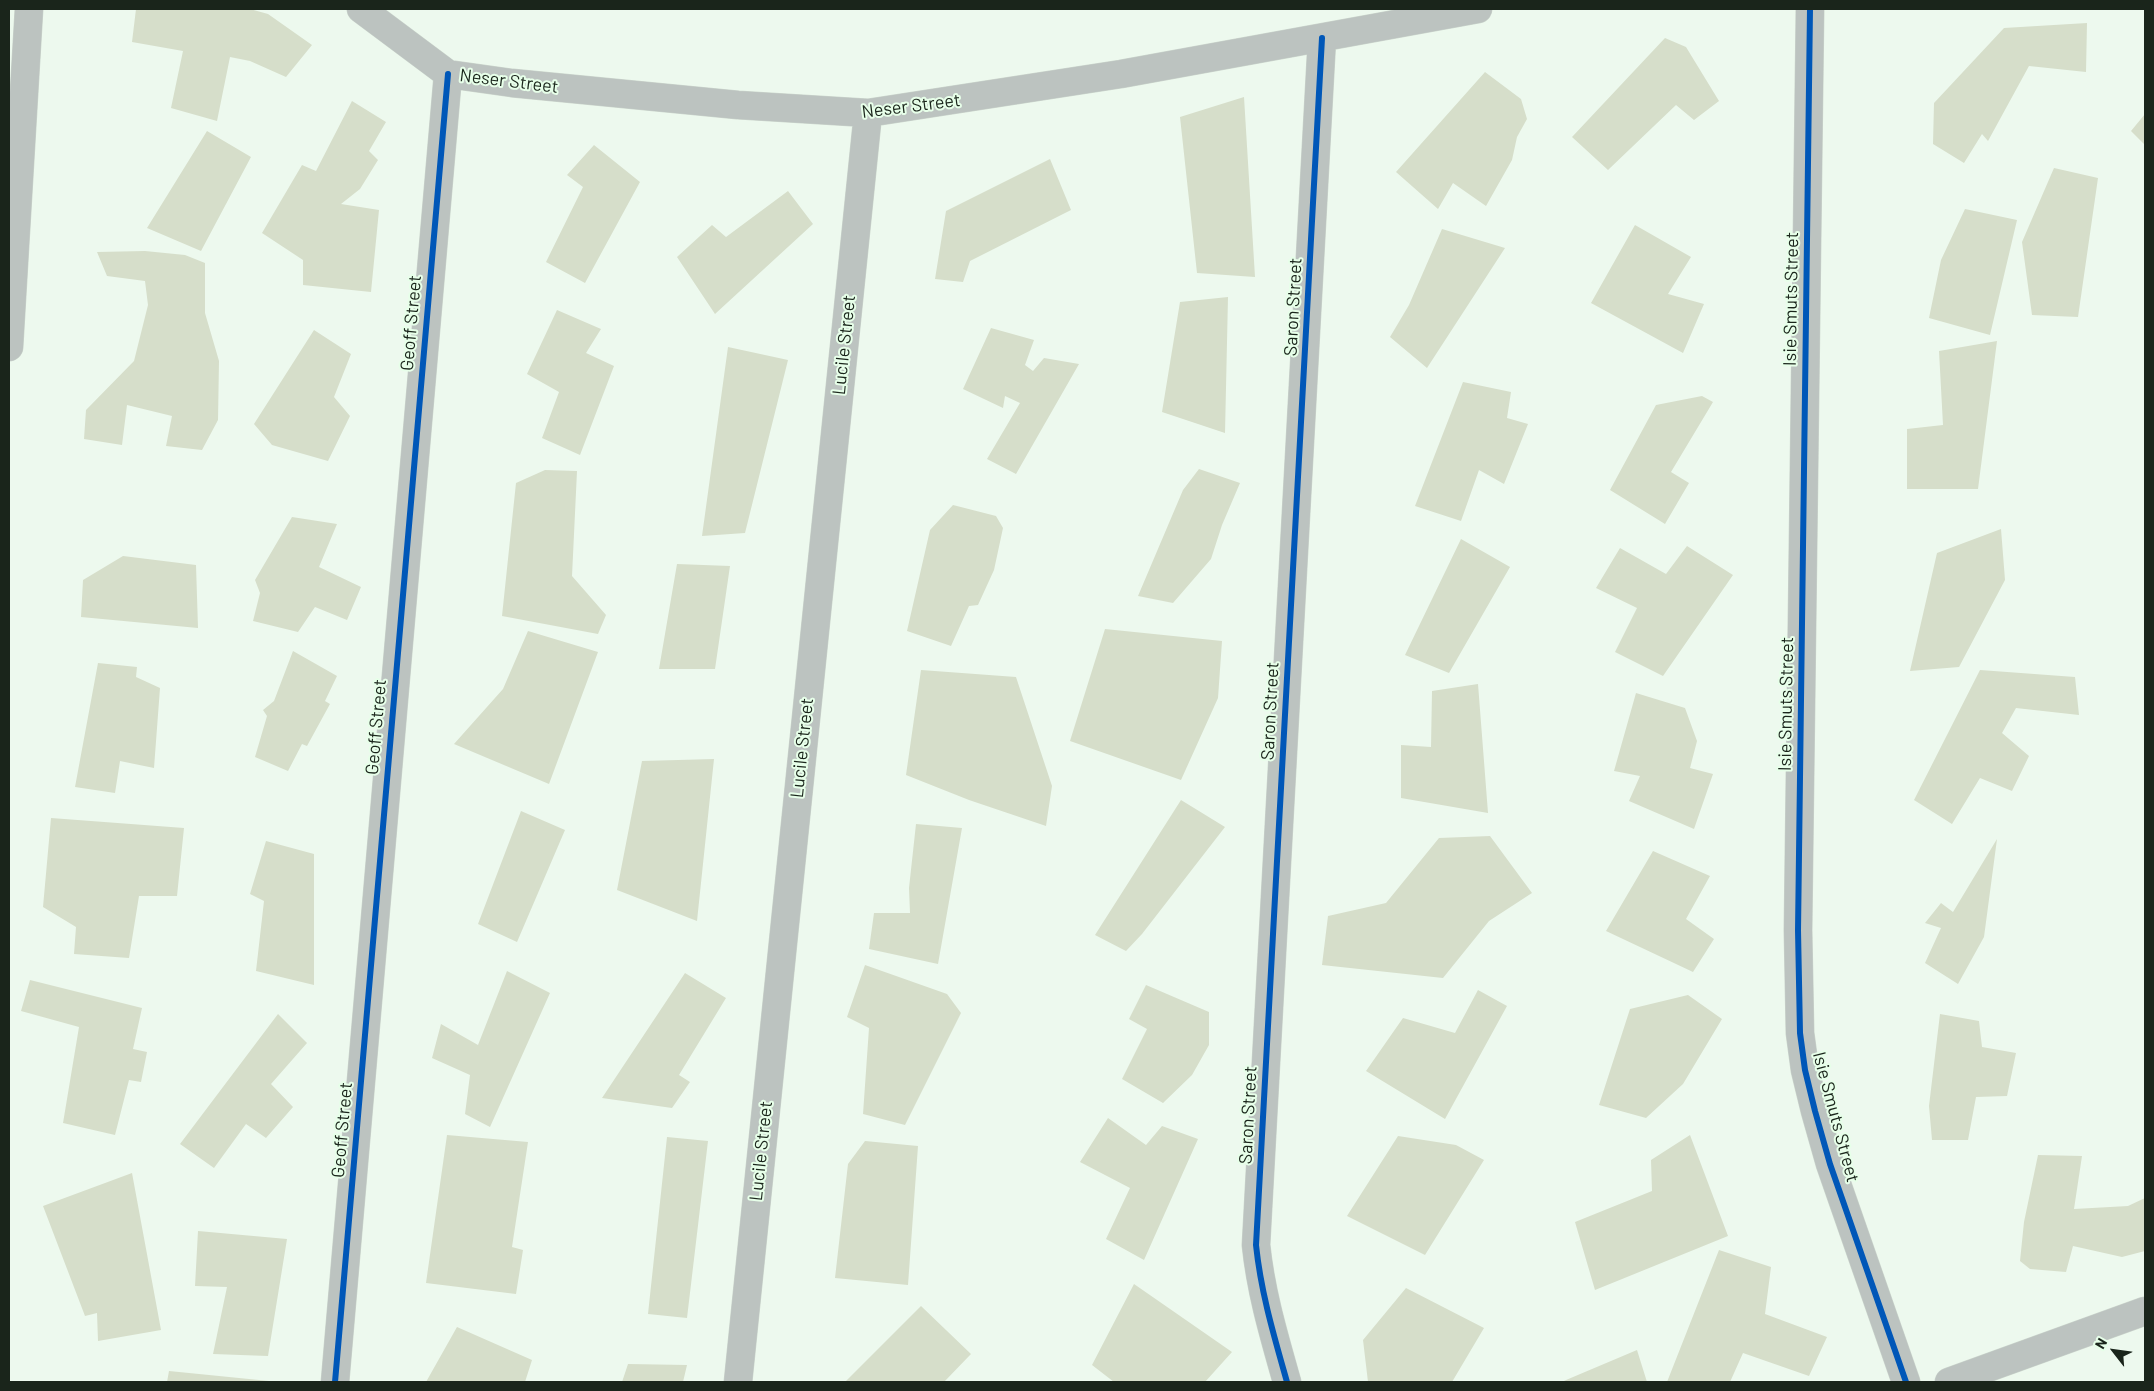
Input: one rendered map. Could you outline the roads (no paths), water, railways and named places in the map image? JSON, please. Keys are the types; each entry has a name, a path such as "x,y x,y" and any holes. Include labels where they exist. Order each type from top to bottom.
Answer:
{"street":[{"path":"9,347 29,9"},
{"name":"Neser Street","path":"361,9 448,74 512,83 738,105 868,113 1082,80 1478,9"},
{"name":"Isie Smuts Street","path":"1810,9 1798,930 1800,1033 1805,1070 1830,1164 1906,1382"},
{"name":"Saron Street","path":"1287,1382 1259,1278 1256,1245 1322,38"},
{"name":"Geoff Street","path":"335,1382 448,74"},
{"name":"Lucile Street","path":"738,1382 868,113"},
{"path":"1949,1382 2145,1311"}]}
